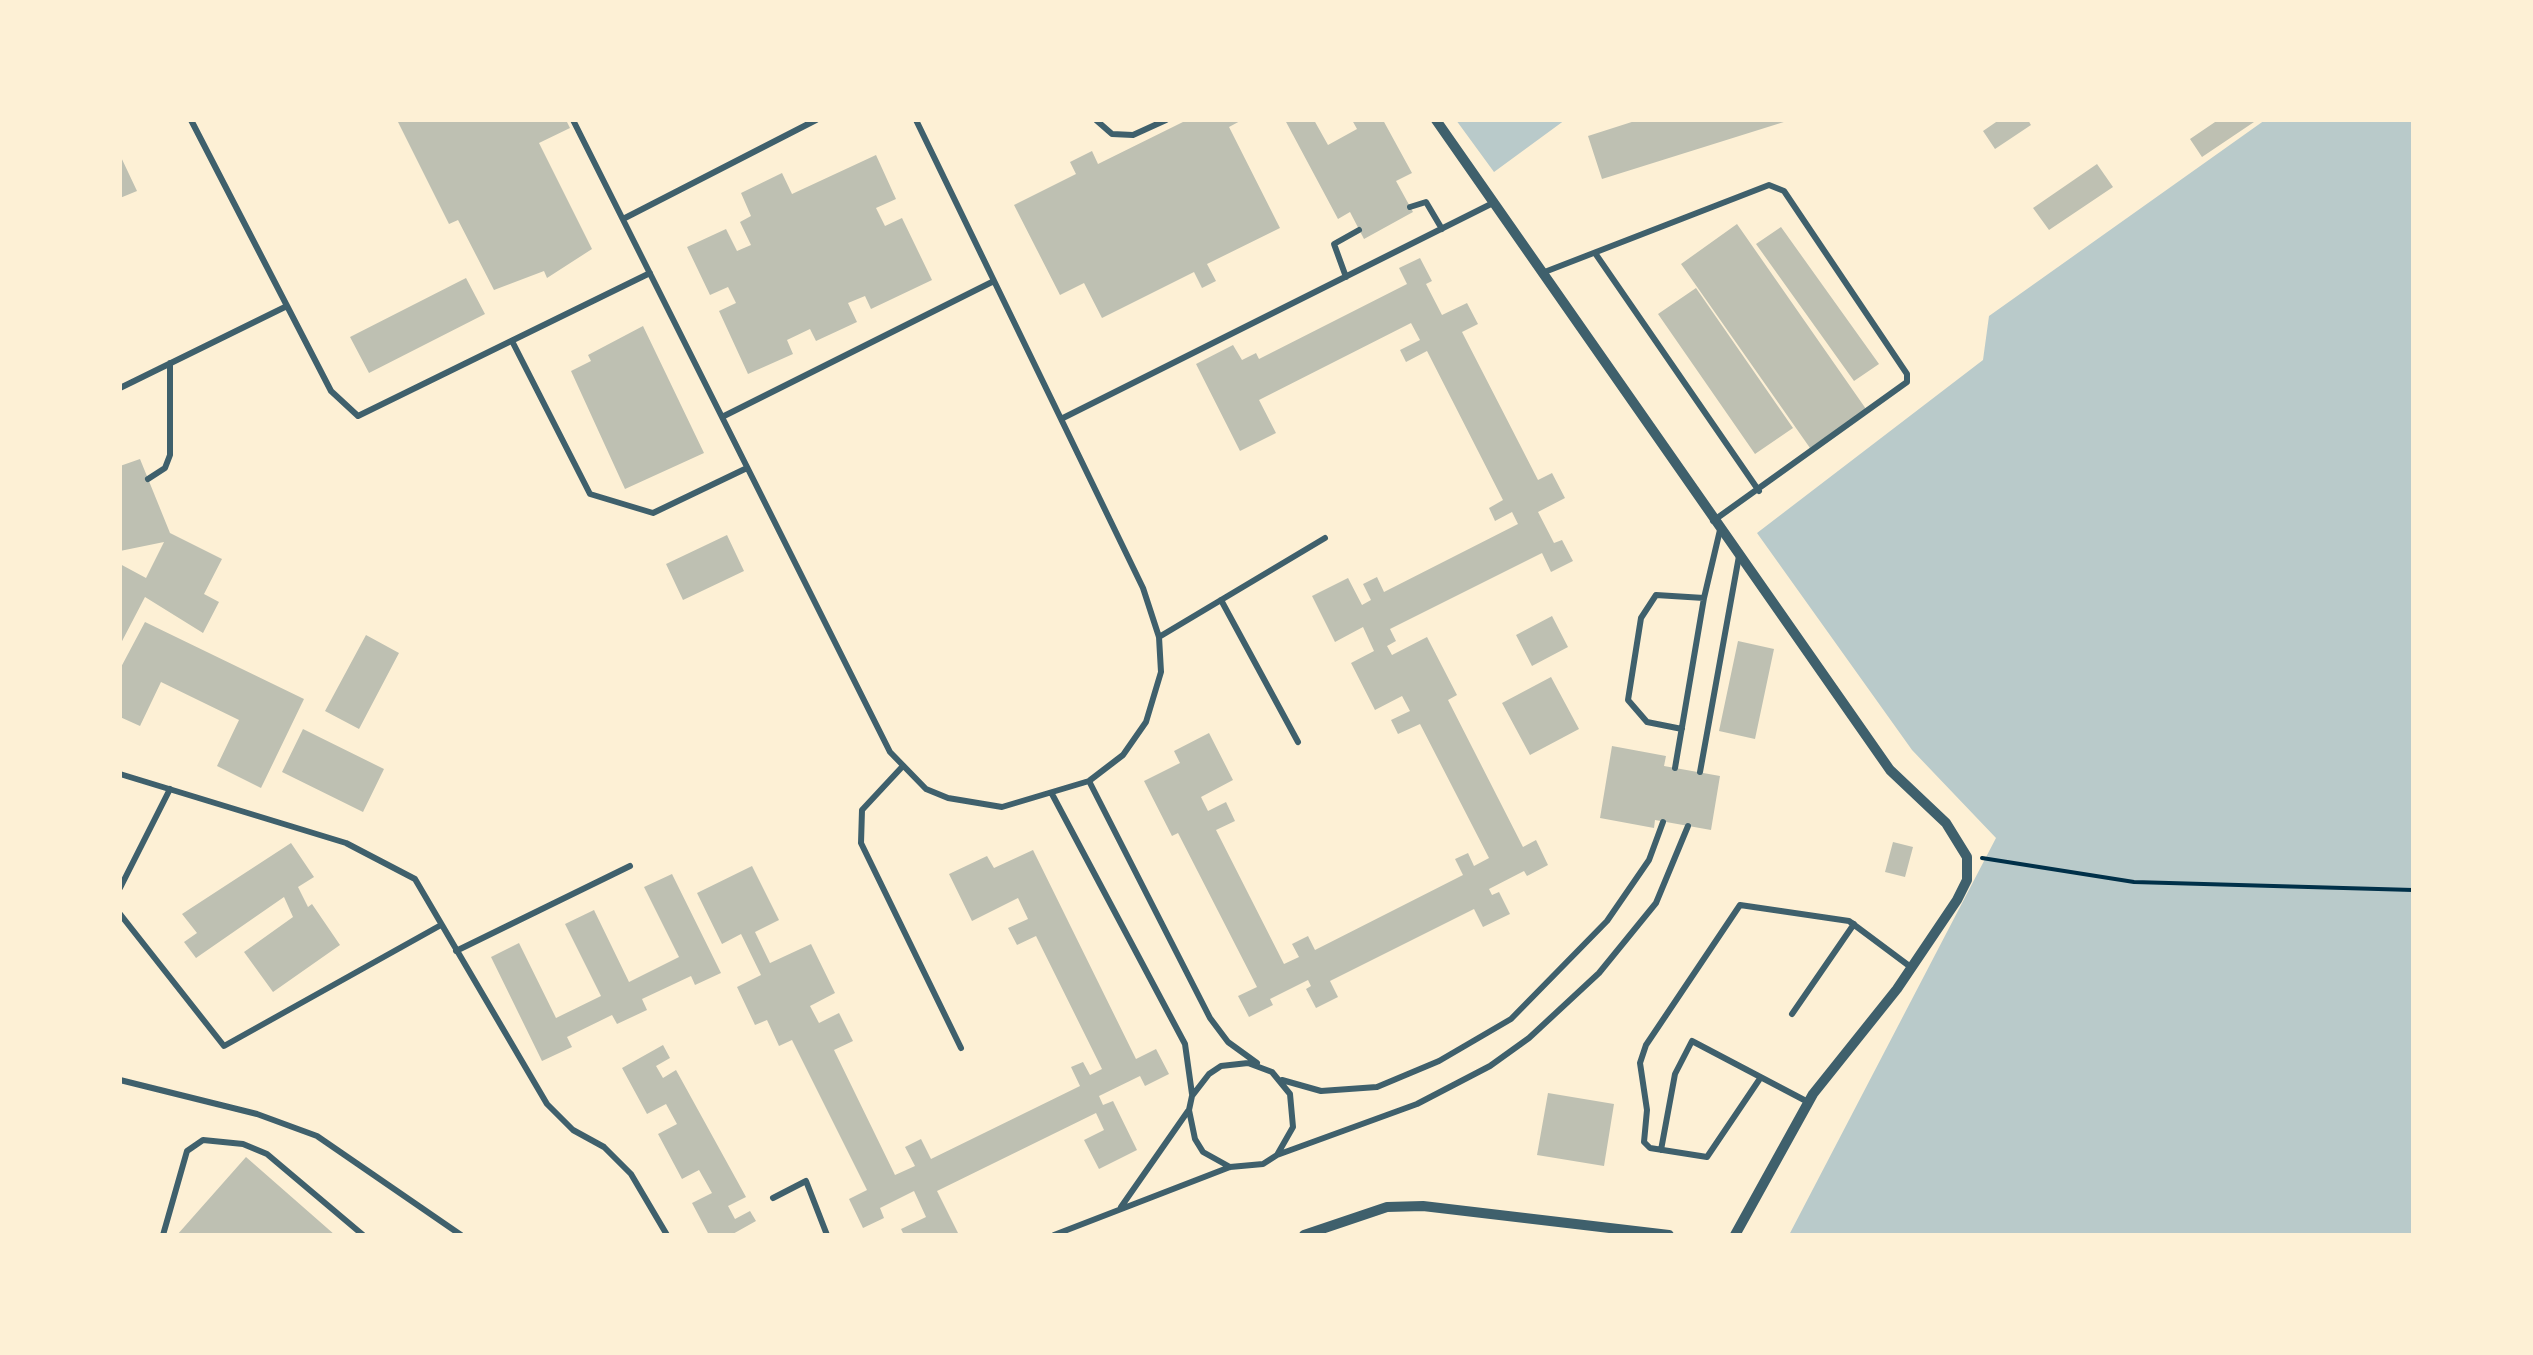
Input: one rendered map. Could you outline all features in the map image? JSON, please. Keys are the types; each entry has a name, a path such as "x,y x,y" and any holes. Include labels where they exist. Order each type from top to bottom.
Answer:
{"street":[{"path":"1436,120 1890,770 1946,823 1967,857 1966,880 1958,900 1912,968 1808,1102 1735,1235"},
{"path":"1304,1235 1388,1207 1423,1206 1669,1235"}],"lane":[{"path":"191,120 330,391 358,416 650,273"},
{"path":"573,120 890,752 926,789 980,805 1002,807 1089,781 1123,755 1146,722 1161,672 1159,637 1142,588 916,120"},
{"path":"622,219 816,120"},
{"path":"1096,120 1112,134 1133,135 1165,120"},
{"path":"1542,273 1770,185 1784,191 1908,379 1905,386 1716,526 1675,768"},
{"path":"1410,206 1426,202 1442,229"},
{"path":"1061,419 1493,204"},
{"path":"1346,277 1334,244 1359,230"},
{"path":"1595,252 1759,491"},
{"path":"722,417 994,281"},
{"path":"120,388 287,306"},
{"path":"512,342 590,494 652,513 748,468"},
{"path":"148,479 166,468 170,455 170,362"},
{"path":"1159,637 1325,538"},
{"path":"1700,772 1740,554"},
{"path":"1682,729 1647,722 1628,700 1640,618 1656,595 1704,598"},
{"path":"1221,600 1298,742"},
{"path":"902,767 862,810 861,843 960,1048"},
{"path":"120,774 346,843 414,879 547,1104 573,1130 604,1147 630,1174 667,1235"},
{"path":"1089,781 1210,1018 1228,1042 1281,1080 1321,1091 1377,1088 1439,1061 1510,1019 1607,921 1649,860 1663,822"},
{"path":"120,888 170,789"},
{"path":"1052,794 1185,1044 1192,1096"},
{"path":"1262,1066 1248,1062 1221,1066 1199,1084 1192,1096 1189,1110 1194,1140 1216,1161 1230,1167 1246,1168 1417,1104 1490,1066 1529,1038 1599,973 1656,903 1688,826"},
{"path":"456,951 630,866"},
{"path":"1760,1080 1711,1155 1662,1150 1644,1142 1647,1110 1640,1063 1664,1012 1710,952 1733,910 1749,903 1854,924 1912,968"},
{"path":"120,914 224,1046 441,925"},
{"path":"1792,1014 1854,924"},
{"path":"1662,1150 1675,1074 1692,1041 1808,1102"},
{"path":"120,1080 258,1114 317,1136 462,1235"},
{"path":"1277,1155 1294,1127 1294,1110 1281,1080"},
{"path":"1120,1208 1189,1110"},
{"path":"164,1235 187,1151 203,1140 243,1144 267,1154 363,1235"},
{"path":"1054,1235 1230,1167"},
{"path":"772,1198 806,1181 826,1235"}],"path":[{"path":"1967,857 2134,882 2413,890"}],"shaded area":[{"path":"1456,120 1565,120 1494,172"},
{"path":"2265,120 2413,120 2413,1235 1789,1235 1996,838 1912,750 1757,533 1983,360 1989,316"}],"building":[{"path":"397,120 566,120 570,128 539,143 592,249 547,278 544,271 494,290 458,220 449,224"},
{"path":"1187,120 1242,120 1229,127 1280,228 1207,264 1216,281 1202,288 1194,272 1102,318 1084,283 1060,295 1014,205 1076,174 1070,162 1092,151 1098,164"},
{"path":"1285,120 1314,120 1328,145 1357,129 1352,120 1383,120 1412,173 1396,181 1413,212 1364,239 1350,212 1338,219"},
{"path":"1638,120 1787,121 1602,179 1588,136"},
{"path":"1999,120 2028,120 2031,125 1995,149 1983,131"},
{"path":"2218,120 2257,120 2202,157 2190,139"},
{"path":"120,155 137,191 120,198"},
{"path":"876,155 896,199 876,208 885,226 902,218 932,280 871,309 865,296 848,303 857,322 816,341 810,329 787,340 793,354 748,374 719,311 736,303 728,287 710,295 687,247 726,229 737,251 751,245 740,222 751,216 741,193 782,173 792,194"},
{"path":"2097,164 2113,187 2049,230 2033,208"},
{"path":"1737,224 1866,409 1810,448 1681,264"},
{"path":"1781,227 1879,364 1854,381 1756,244"},
{"path":"1420,258 1432,281 1426,284 1442,315 1467,303 1478,324 1462,332 1538,480 1552,473 1565,498 1538,512 1554,543 1562,540 1573,561 1551,572 1542,553 1390,629 1396,641 1387,646 1392,655 1427,637 1457,695 1448,700 1523,847 1536,840 1548,865 1527,876 1524,871 1489,889 1492,895 1499,892 1510,914 1483,927 1474,909 1330,981 1338,997 1316,1008 1306,989 1311,986 1308,980 1270,999 1273,1005 1249,1017 1238,996 1257,987 1178,833 1172,836 1144,781 1180,763 1174,751 1209,733 1233,780 1201,797 1208,811 1226,802 1235,821 1216,830 1284,964 1299,957 1292,944 1308,936 1315,950 1463,875 1455,859 1468,853 1474,866 1489,858 1420,724 1398,734 1391,720 1410,711 1402,696 1375,710 1351,663 1374,651 1363,627 1335,642 1312,596 1348,578 1362,605 1371,600 1363,584 1377,577 1384,592 1518,524 1512,512 1495,521 1489,508 1503,500 1427,351 1406,362 1400,350 1420,340 1411,323 1259,400 1276,433 1240,451 1196,364 1233,345 1242,360 1256,353 1259,359 1407,284 1399,268"},
{"path":"466,278 485,314 369,373 350,337"},
{"path":"1696,288 1793,428 1755,454 1658,314"},
{"path":"643,326 704,453 625,489 571,371 591,361 588,355"},
{"path":"140,459 170,533 222,559 204,594 219,602 203,633 145,597 120,645 120,564 146,578 164,542 120,551 120,466"},
{"path":"727,535 744,571 683,600 666,564"},
{"path":"1552,616 1568,647 1532,666 1516,635"},
{"path":"145,622 304,699 261,788 217,766 239,720 161,682 140,726 120,717 120,669"},
{"path":"366,635 399,653 359,729 325,711"},
{"path":"1738,641 1774,649 1755,739 1719,731"},
{"path":"1551,677 1579,729 1530,755 1502,703"},
{"path":"303,729 384,769 363,812 282,772"},
{"path":"1612,746 1666,756 1664,766 1720,776 1711,830 1655,820 1654,828 1600,818"},
{"path":"1893,842 1913,847 1905,877 1885,872"},
{"path":"291,843 314,877 298,887 308,907 312,904 340,945 273,992 244,952 293,917 284,897 196,958 184,942 197,933 182,914"},
{"path":"1033,850 1136,1059 1156,1049 1169,1074 1145,1086 1140,1076 1099,1096 1103,1105 1113,1101 1137,1150 1099,1169 1084,1140 1104,1130 1096,1113 937,1191 959,1235 904,1235 901,1229 926,1217 914,1191 880,1208 884,1218 863,1228 849,1199 867,1190 792,1040 779,1046 767,1020 755,1025 737,987 761,975 741,934 722,944 697,893 752,866 779,920 755,932 770,963 811,944 835,993 810,1006 819,1023 839,1013 853,1041 834,1050 895,1175 915,1166 905,1147 921,1139 931,1159 1080,1086 1071,1067 1083,1062 1090,1075 1102,1069 1036,936 1017,945 1008,928 1028,919 1018,898 972,921 949,874 987,856 994,868"},
{"path":"672,874 721,973 695,985 691,976 642,999 647,1010 617,1024 612,1015 567,1037 572,1047 542,1061 491,957 519,943 556,1018 601,996 565,924 594,910 629,982 679,957 644,887"},
{"path":"663,1045 670,1058 656,1066 663,1078 676,1070 746,1197 728,1206 735,1219 750,1211 756,1221 731,1235 709,1235 692,1203 712,1193 699,1170 682,1179 658,1134 677,1124 666,1104 647,1114 622,1068"},
{"path":"1548,1093 1614,1104 1604,1166 1537,1155"},
{"path":"246,1157 335,1235 177,1235"}]}
